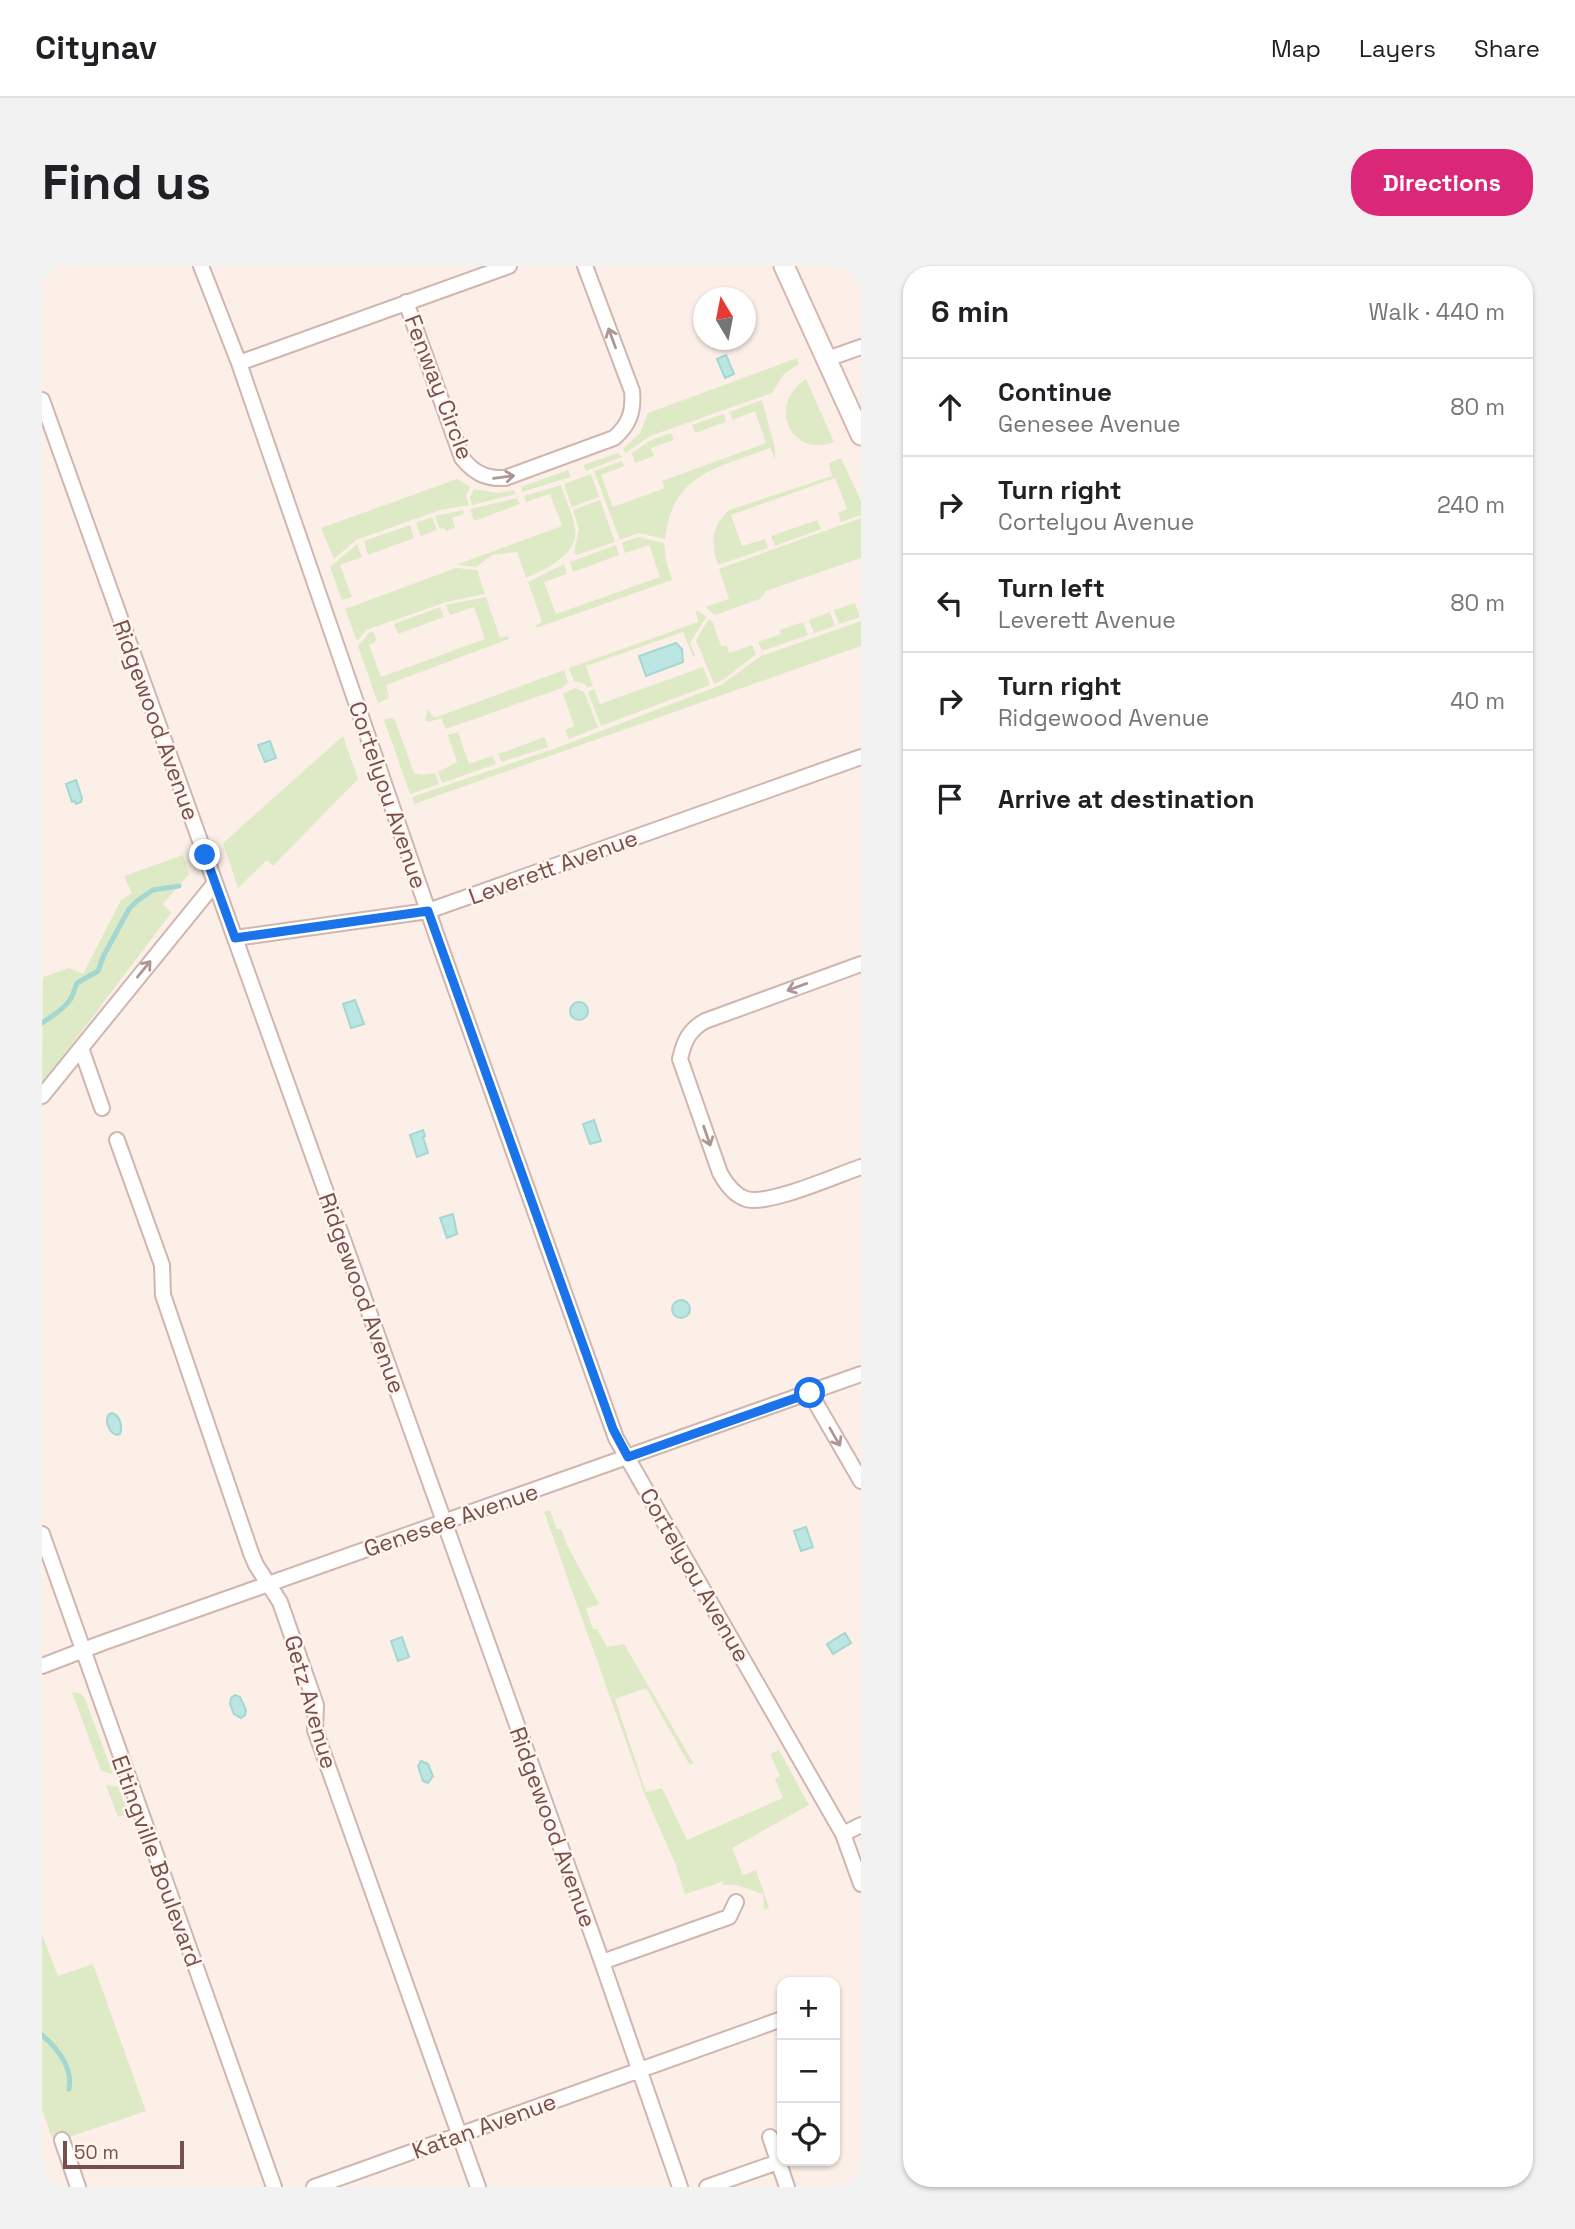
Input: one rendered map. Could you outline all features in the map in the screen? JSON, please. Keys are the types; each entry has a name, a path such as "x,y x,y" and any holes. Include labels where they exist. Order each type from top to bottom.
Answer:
{"street":[{"name":"Cortelyou Avenue","path":"201,266 239,363 428,911 613,1429 843,1833 861,1884"},
{"path":"239,363 509,266"},
{"name":"Fenway Circle","path":"406,302 462,458 471,469 482,476 505,478 614,438 630,418 632,391 585,266"},
{"path":"784,266 861,435"},
{"path":"827,359 861,347"},
{"name":"Ridgewood Avenue","path":"42,400 47,430 235,938 680,2187"},
{"name":"Leverett Avenue","path":"235,938 428,911 861,757"},
{"path":"42,1096 215,883"},
{"path":"861,964 705,1021 688,1035 680,1059 720,1173 726,1185 736,1194 747,1200 768,1199 861,1167"},
{"path":"81,1048 102,1108"},
{"name":"Getz Avenue","path":"117,1140 162,1265 163,1295 167,1307 256,1565 280,1602 316,1705 315,1730 478,2187"},
{"name":"Genesee Avenue","path":"42,1666 861,1374"},
{"path":"810,1393 861,1481"},
{"name":"Eltingville Boulevard","path":"42,1534 274,2187"},
{"path":"843,1833 861,1825"},
{"path":"602,1962 729,1917 736,1902"},
{"name":"Katan Avenue","path":"314,2187 777,2021"},
{"path":"770,2137 777,2159"},
{"path":"62,2140 78,2187"},
{"path":"707,2187 777,2162"},
{"path":"779,2166 787,2187"}],"green space":[{"path":"797,358 799,364 784,374 772,393 650,436 626,453 623,449 640,433 648,413"},
{"path":"806,379 834,442 819,445 806,443 789,427 787,402 794,390"},
{"path":"762,400 775,448 775,459 770,448 701,476 688,486 677,500 669,517 665,539 638,533 620,540 594,471 622,461 624,466 601,475 613,507 665,488 662,481 766,443 755,411 732,420 730,412"},
{"path":"724,414 726,422 695,433 692,425"},
{"path":"671,433 674,440 651,448 654,456 635,463 632,453 651,440"},
{"path":"618,453 622,457 586,471 583,465"},
{"path":"841,458 861,501 861,515 841,522 838,513 847,509 835,478 731,515 742,546 765,539 768,548 718,565 714,535 719,522 729,510 832,476 829,463"},
{"path":"568,470 571,477 522,492 521,487"},
{"path":"591,474 599,497 572,507 564,484"},
{"path":"457,479 470,487 466,496 469,505 440,510 356,540 334,559 321,528"},
{"path":"561,485 573,517 575,537 560,559 526,578 517,552 492,555 476,567 458,565 562,526 550,494 526,502 524,496"},
{"path":"474,489 498,493 514,490 516,494 472,505 470,497"},
{"path":"517,498 520,504 474,521 470,509"},
{"path":"600,500 615,542 576,555 574,552 579,529 573,510"},
{"path":"463,510 464,514 452,518 455,528 446,531 444,528 440,529 435,516"},
{"path":"432,517 437,530 421,536 416,523"},
{"path":"861,518 861,558 766,591 760,599 715,615 705,607 729,599 719,569"},
{"path":"817,520 821,529 775,546 771,536"},
{"path":"410,525 414,538 368,555 364,541"},
{"path":"638,537 664,543 672,580 536,628 535,626 542,622 528,582 564,564 567,574 544,582 556,614 660,577 649,545 625,553 622,543"},
{"path":"357,544 362,557 340,565 352,597 342,600 330,567"},
{"path":"616,545 619,555 573,572 570,562"},
{"path":"456,568 477,570 485,594 446,602 366,630 357,641 345,609"},
{"path":"486,597 500,638 508,636 509,639 386,685 389,697 376,685 389,698 378,703 358,646 369,633 373,631 377,641 369,645 381,677 485,639 474,607 450,615 446,605"},
{"path":"855,603 860,617 839,624 834,610"},
{"path":"440,607 444,617 398,634 394,624"},
{"path":"697,610 706,617 690,643 695,655 693,656 683,632 586,666 593,686 587,688 585,684 574,681 569,668 698,622"},
{"path":"830,612 835,626 814,633 809,620"},
{"path":"709,619 721,646 727,646 729,653 752,645 756,654 714,684 696,640"},
{"path":"861,621 861,646 414,804 412,797 559,747 721,685 761,656"},
{"path":"803,622 808,635 762,651 758,642"},
{"path":"703,667 710,685 601,726 588,692 594,689 600,704"},
{"path":"564,670 568,682 562,688 446,729 441,718 429,722 425,720 428,709 434,718"},
{"path":"575,688 584,692 598,727 569,739 565,730 574,726 563,694"},
{"path":"384,720 395,720 414,773 435,773 439,784 410,794"},
{"path":"458,732 469,764 492,756 496,764 442,783 438,772 457,762 448,735"},
{"path":"343,736 358,779 273,866 267,860 238,888 223,843"},
{"path":"545,737 548,747 502,762 498,754"},
{"path":"183,855 189,874 163,904 171,913 42,1084 43,977 69,968 83,974 121,900 132,893 124,876"},
{"path":"550,1510 557,1529 561,1529 599,1604 586,1609 593,1629 597,1629 607,1647 624,1644 694,1764 689,1764 646,1688 615,1699 646,1792 662,1788 687,1840 783,1798 775,1779 780,1776 770,1754 779,1750 809,1805 732,1848 743,1875 756,1870 769,1908 764,1910 763,1894 736,1885 721,1885 725,1881 685,1894 675,1863 645,1795 544,1512"},
{"path":"72,1692 81,1694 85,1699 113,1774 101,1771"},
{"path":"106,1785 118,1787 128,1813 118,1817"},
{"path":"42,1935 58,1976 93,1964 146,2111 69,2137 67,2133 52,2138 42,2109"}],"water":[{"path":"726,355 734,374 725,378 717,359"},
{"path":"676,643 682,649 683,662 646,676 639,656"},
{"path":"270,741 276,758 265,762 258,745"},
{"path":"76,780 82,798 81,802 76,804 75,801 72,802 66,784"},
{"path":"355,1000 364,1024 351,1028 343,1004"},
{"path":"579,1002 585,1005 588,1011 585,1017 579,1020 573,1017 570,1011 573,1005"},
{"path":"594,1120 601,1141 590,1144 583,1124"},
{"path":"423,1130 428,1153 417,1157 410,1135"},
{"path":"453,1214 457,1234 447,1238 440,1218"},
{"path":"681,1300 687,1303 690,1309 687,1315 681,1318 675,1315 672,1309 675,1303"},
{"path":"109,1414 117,1416 121,1425 120,1434 117,1435 107,1423"},
{"path":"806,1527 813,1547 801,1551 794,1531"},
{"path":"845,1633 851,1643 833,1654 827,1644"},
{"path":"402,1637 409,1657 398,1661 391,1641"},
{"path":"235,1695 240,1697 246,1710 241,1718 234,1714 230,1704"},
{"path":"421,1761 428,1764 433,1776 428,1783 423,1781 418,1766"}],"waterway":[{"path":"42,1023 67,1004 77,983 98,971 129,909 153,890 179,886"},
{"path":"42,2035 63,2059 69,2073 69,2089"}],"route":[{"path":"205,855 235,938 428,911 616,1438 628,1457 810,1393"}]}
